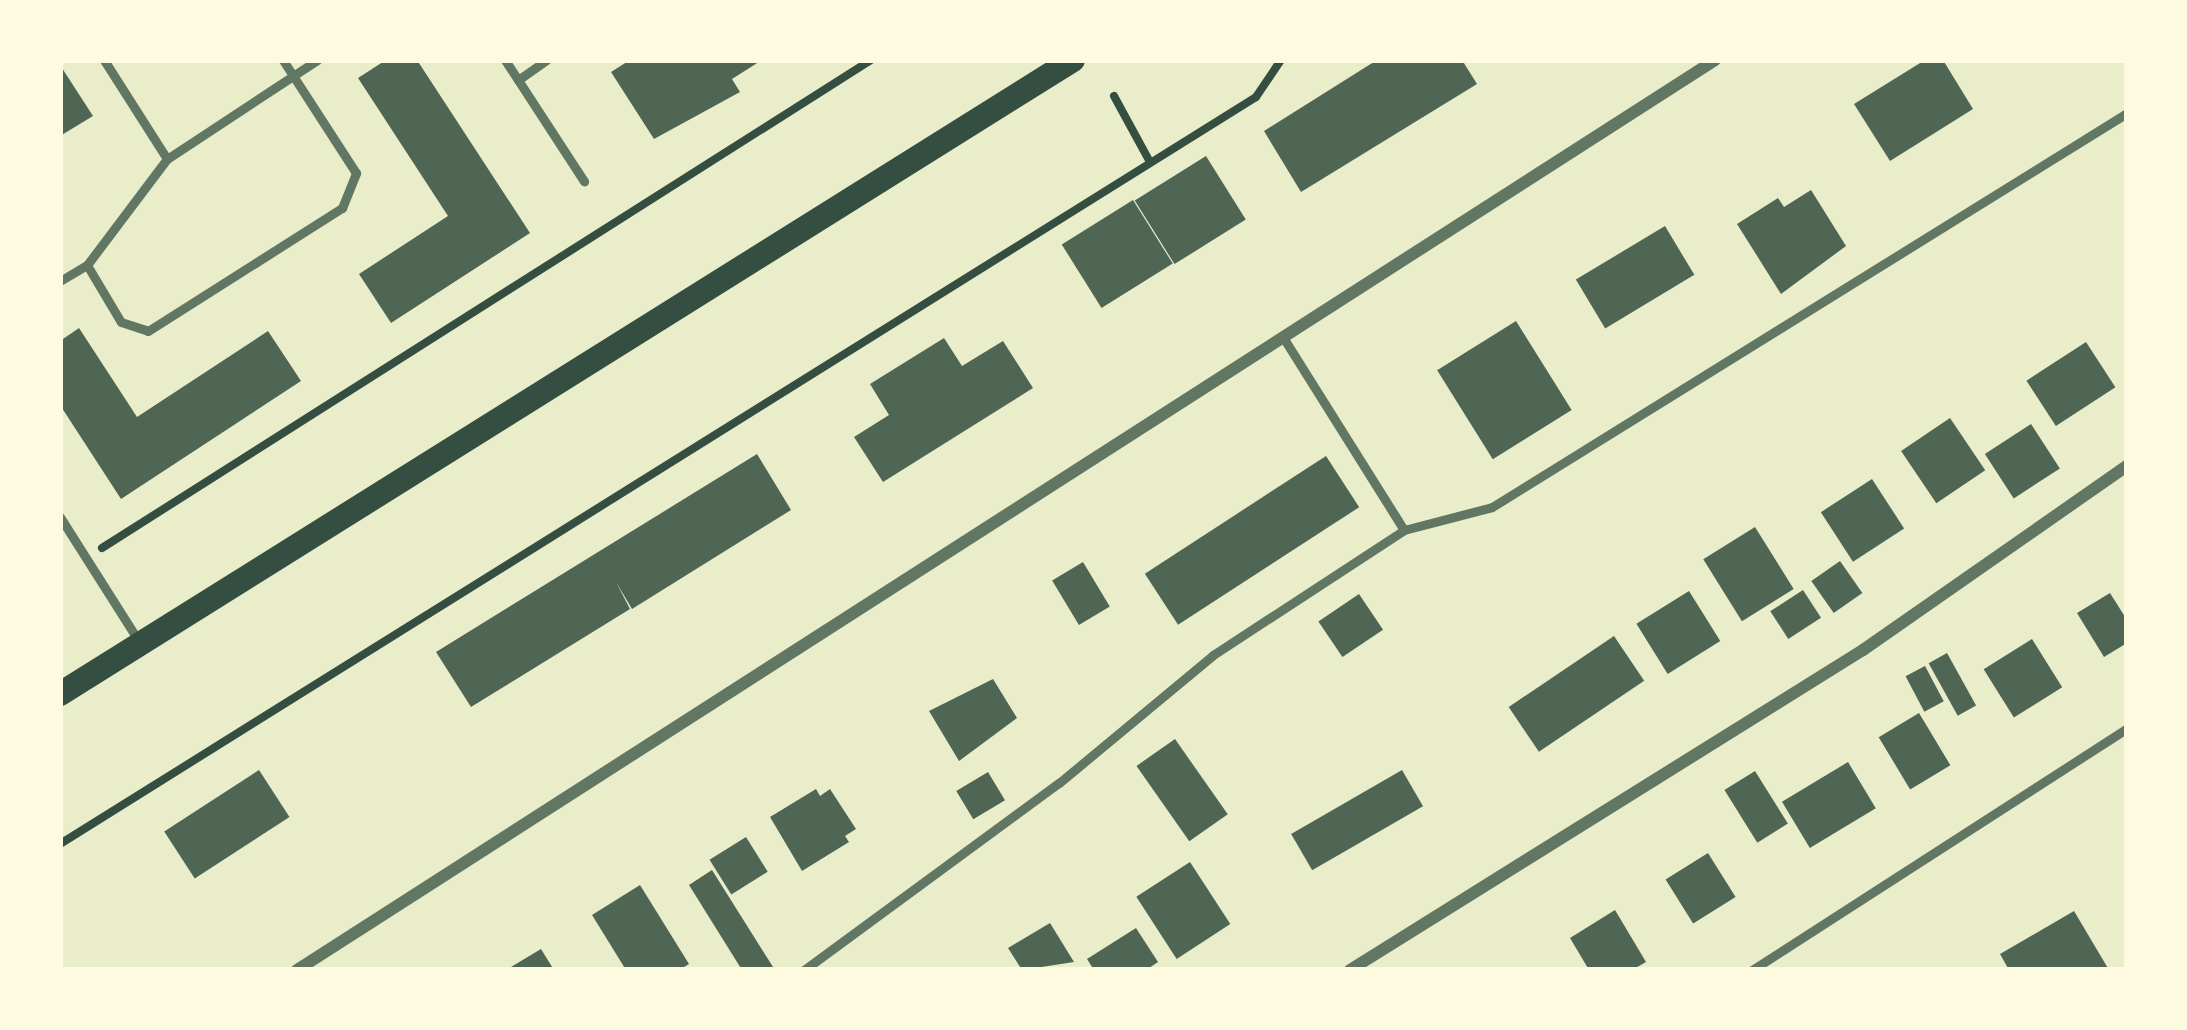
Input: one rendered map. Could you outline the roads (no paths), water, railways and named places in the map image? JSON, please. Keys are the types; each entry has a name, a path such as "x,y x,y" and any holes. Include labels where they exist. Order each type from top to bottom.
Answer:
{"main road":[{"path":"60,694 1073,60"}],"street":[{"path":"297,970 1715,60"},
{"path":"1350,970 1863,650 2127,466"}],"lane":[{"path":"104,60 167,159"},
{"path":"87,265 121,322 148,332 342,208 356,173 283,60"},
{"path":"60,281 87,265 167,159 316,60"},
{"path":"505,60 584,182"},
{"path":"518,80 548,60"},
{"path":"804,970 1059,783 1213,656 1404,530 1492,507 2127,113"},
{"path":"1284,339 1404,530"},
{"path":"60,517 140,643"},
{"path":"1752,970 2127,728"}]}
